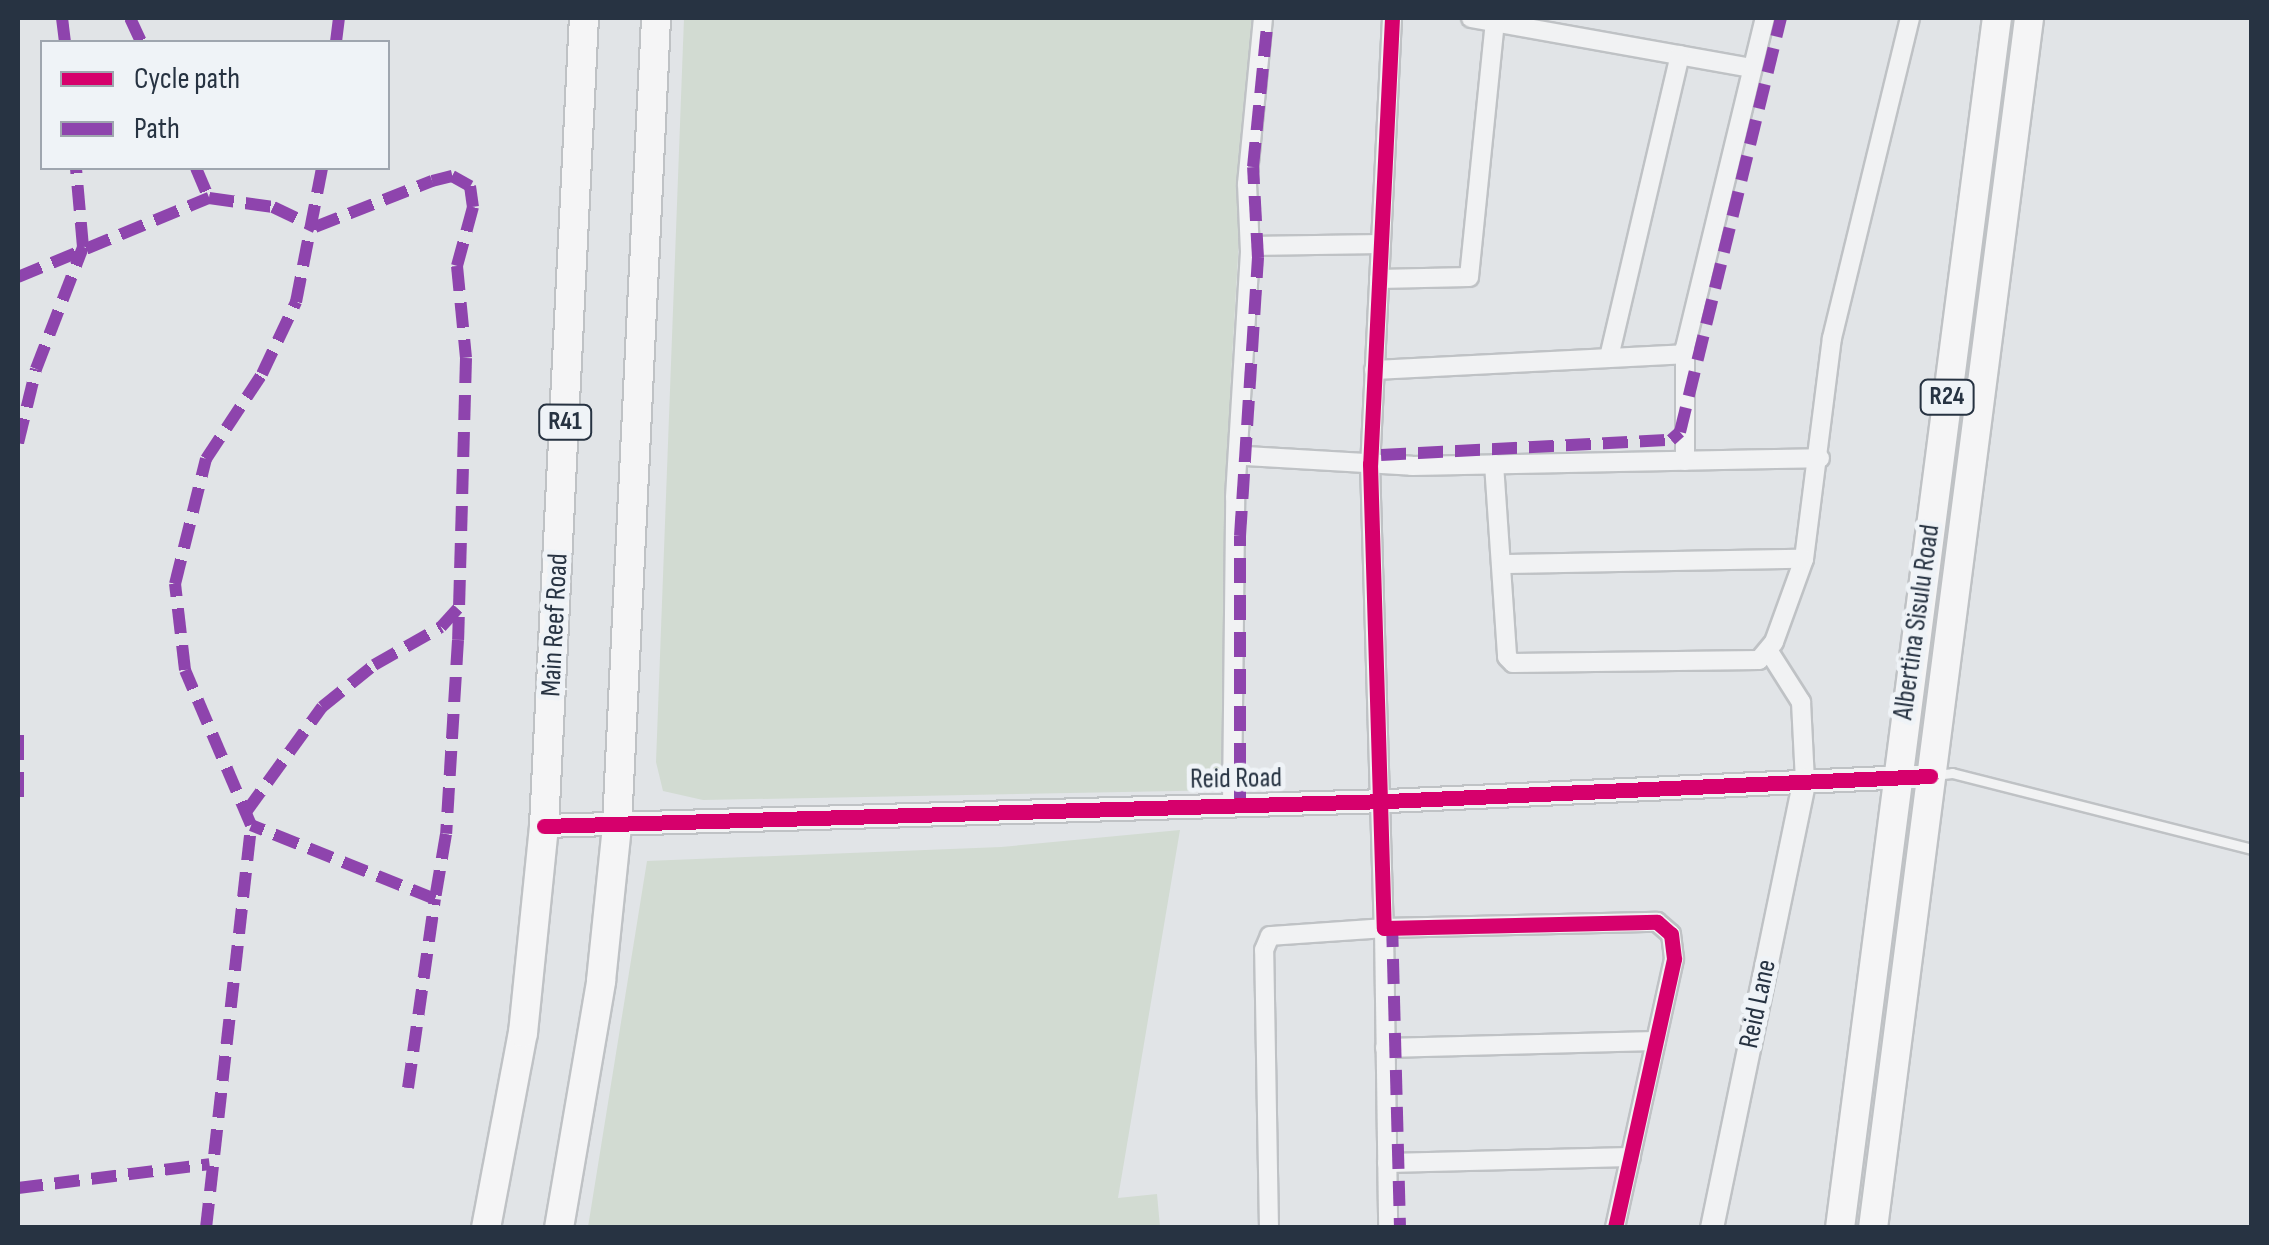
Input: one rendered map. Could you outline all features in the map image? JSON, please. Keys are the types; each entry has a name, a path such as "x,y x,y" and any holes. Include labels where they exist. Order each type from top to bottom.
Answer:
{"main road":[{"name":"Main Reef Road","path":"486,1228 526,1017 544,826 584,18"},
{"path":"559,1228 601,981 617,826 656,18"},
{"name":"Albertina Sisulu Road","path":"1840,1228 1997,18"},
{"name":"Albertina Sisulu Road","path":"1873,1228 2030,18"}],"street":[{"path":"1232,805 1235,497 1250,246 1246,184 1263,18"},
{"path":"1388,1228 1384,928 1370,464 1392,18"},
{"path":"1471,18 1752,68"},
{"path":"1685,461 1686,354 1765,18"},
{"path":"1494,464 1507,657 1514,663 1714,665 1759,660 1768,650 1804,559 1820,458 1832,338 1910,18"},
{"path":"1379,279 1469,278 1495,22"},
{"path":"1610,353 1680,55"},
{"path":"1250,246 1381,244"},
{"path":"1374,370 1610,353 1686,354"},
{"path":"1246,456 1370,464 1820,458"},
{"path":"1503,564 1804,559"},
{"path":"1768,650 1801,702 1804,780"},
{"name":"Reid Road","path":"544,826 1378,801 1930,776"},
{"name":"Reid Lane","path":"1712,1228 1804,780"},
{"path":"1269,1228 1264,950 1270,936 1384,928 1657,922 1671,934 1674,958 1615,1228"},
{"path":"1386,1048 1656,1040"},
{"path":"1387,1163 1630,1157"}],"lane":[{"path":"1930,776 1952,773 2252,849"}],"shaded area":[{"path":"684,18 1252,18 1230,393 1230,790 703,800 663,791 656,762"},
{"path":"1180,830 1118,1198 1157,1194 1160,1227 588,1227 647,861 1001,847"}],"marked path":[{"path":"62,18 65,40"},
{"path":"130,18 140,40"},
{"path":"336,40 339,18"},
{"path":"1240,805 1240,536 1258,258 1253,167 1268,18"},
{"path":"1381,455 1671,440 1680,432 1781,18"},
{"path":"18,443 36,369 83,247 76,170"},
{"path":"197,170 209,198"},
{"path":"206,1228 251,825 185,670 175,584 206,459 262,374 296,302 322,170"},
{"path":"18,277 209,198 273,207 315,227 432,181 452,176 470,186 473,207 457,266 466,358 458,640 446,834 435,899 251,825"},
{"path":"246,812 322,707 374,665 441,627 458,608"},
{"path":"18,735 18,805"},
{"path":"408,1088 435,899"},
{"path":"1392,922 1400,1228"},
{"path":"18,1188 210,1164"}],"cycle path":[{"path":"1392,18 1370,464 1384,928 1657,922 1671,934 1674,959 1615,1228"},
{"path":"544,826 1388,801 1930,776"}]}
